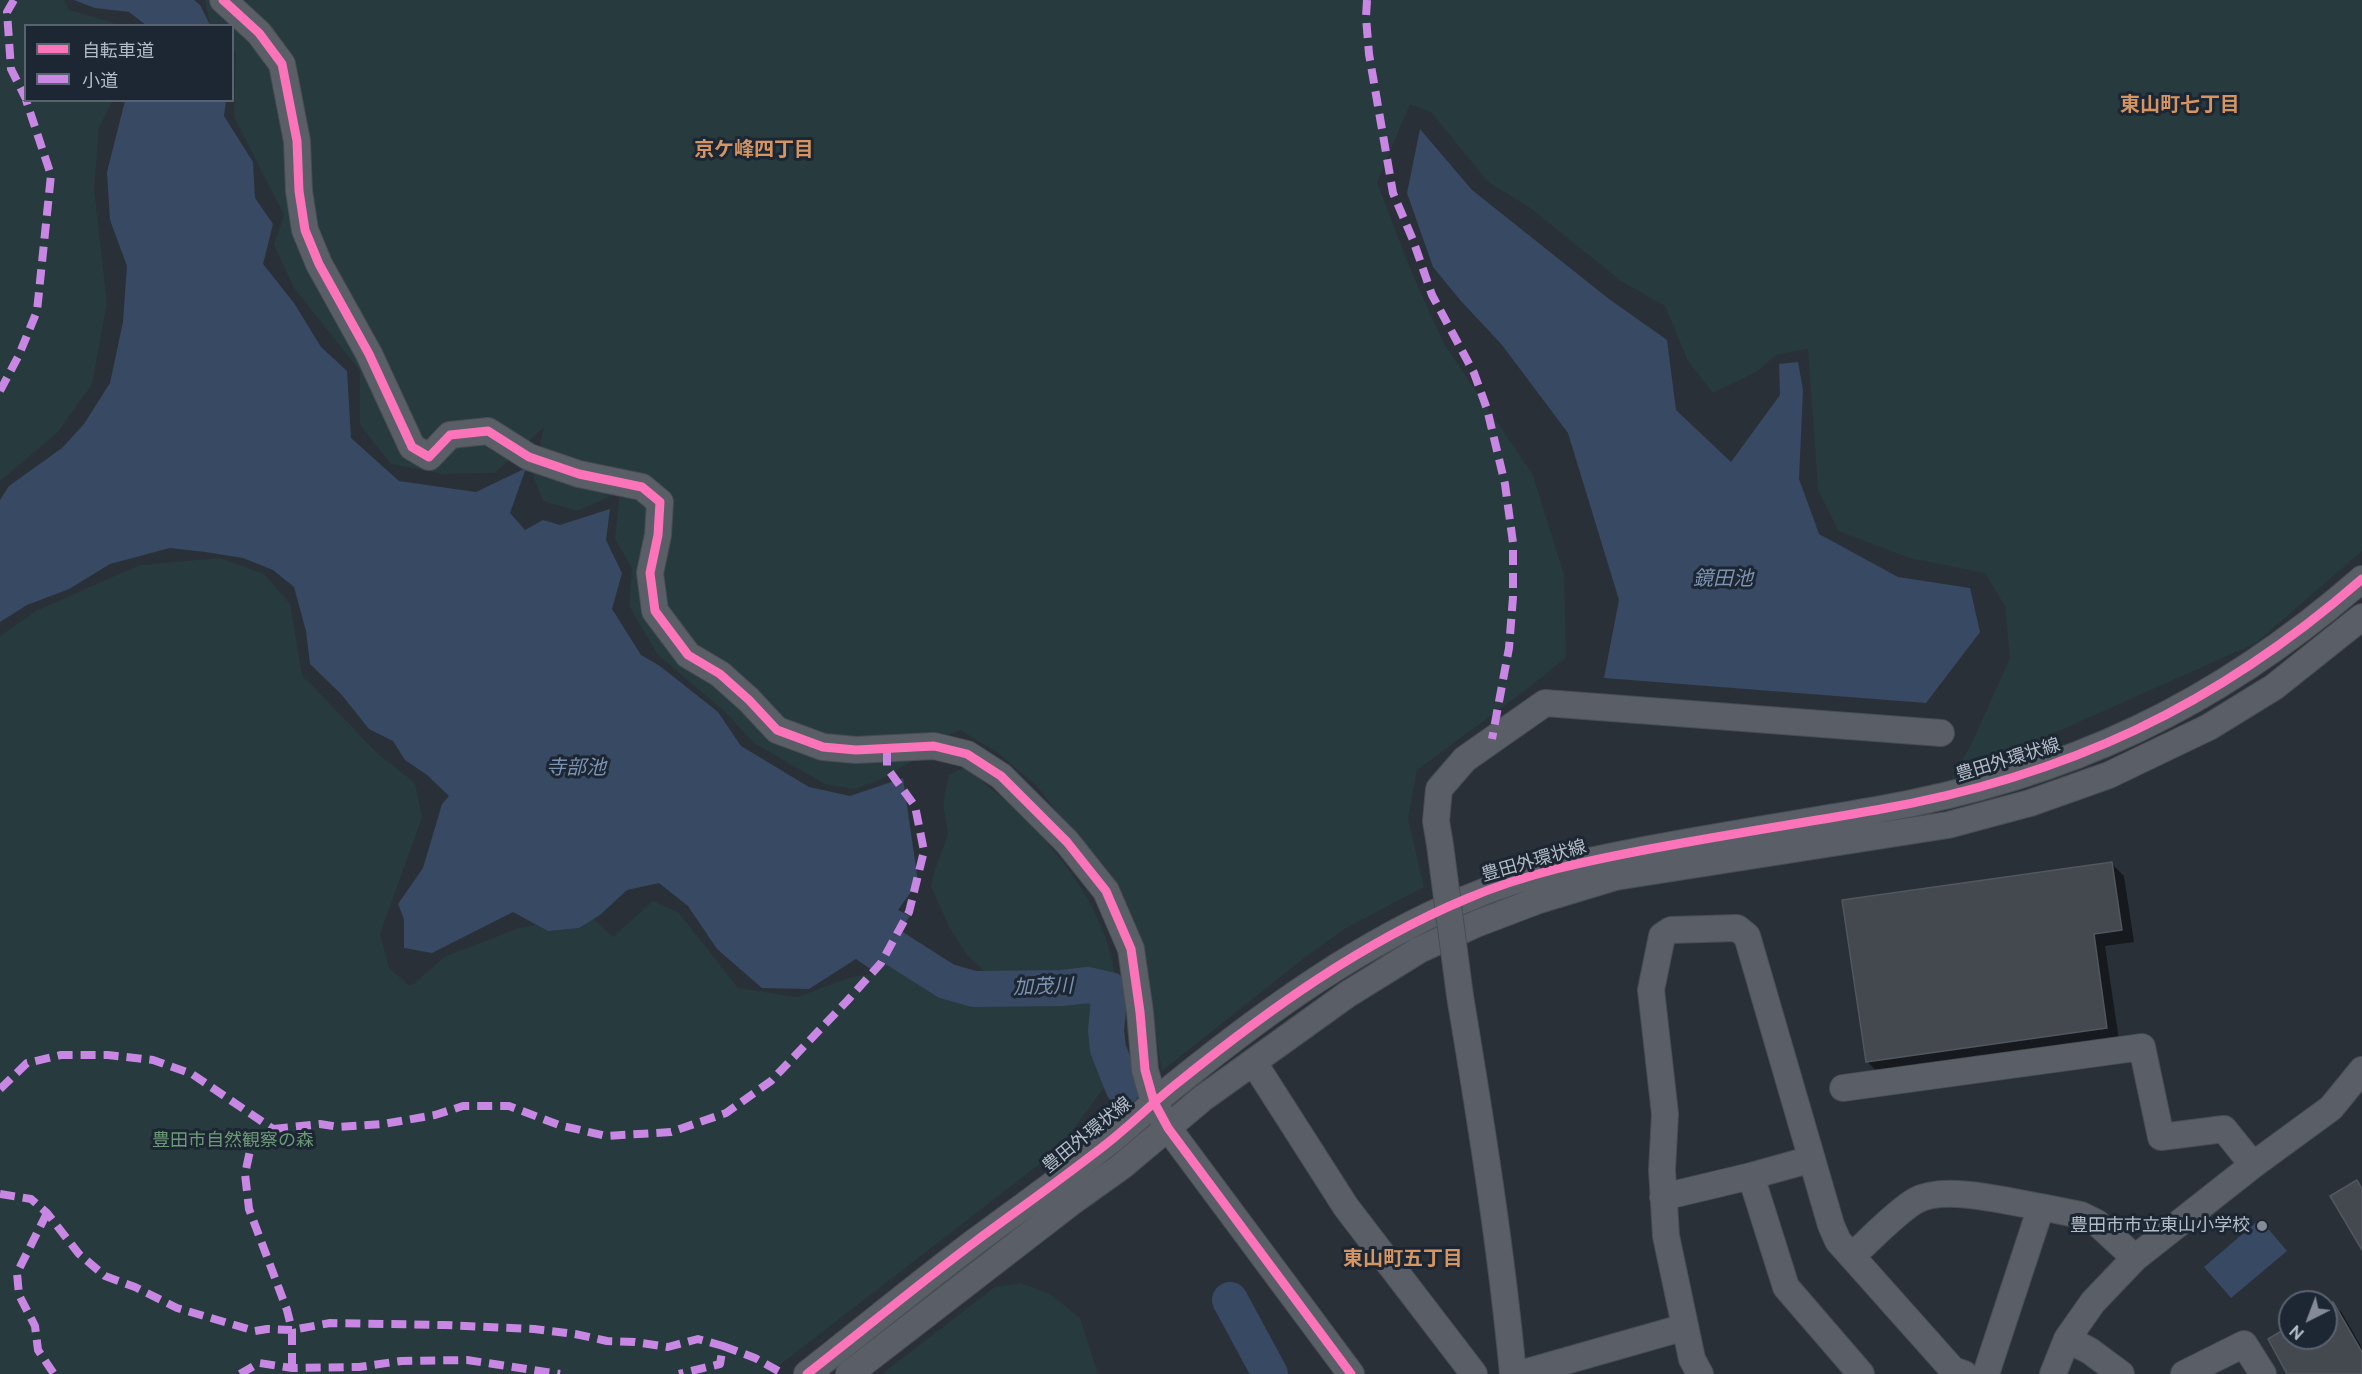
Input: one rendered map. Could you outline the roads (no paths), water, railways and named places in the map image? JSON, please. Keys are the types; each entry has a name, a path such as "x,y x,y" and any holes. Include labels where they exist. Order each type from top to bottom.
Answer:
{"street":[{"path":"223,0 259,33 282,64 297,141 299,192 305,230 319,264 369,354 412,447 429,458 450,435 488,431 529,457 579,474 642,487 660,502 658,535 650,573 655,611 688,655 720,674 777,730 823,747 856,750 934,746 967,754 1001,776 1059,834 1106,891 1131,949 1145,1070 1154,1102 1168,1128 1351,1374"},
{"name":"豊田外環状線","path":"807,1374 972,1244 1107,1144 1154,1102 1310,983 1406,926 1468,897 1536,874 1617,855 1880,810 1977,788 2068,759 2130,734 2179,710 2259,661 2305,627 2362,579"},
{"path":"849,1374 1073,1201 1122,1166 1203,1098 1254,1064 1348,994 1419,950 1476,924 1539,900 1616,878 1948,825 2030,803 2109,775 2209,727 2274,687 2362,616"},
{"path":"1513,1374 1493,1198 1460,996 1436,821 1439,789 1465,759 1545,703 1941,733"},
{"path":"1700,1374 1692,1359 1666,1236 1662,1170 1665,1114 1651,990 1662,936 1671,930 1737,928 1747,936 1831,1225 1838,1241 1953,1370 1964,1374"},
{"path":"1843,1088 2142,1047 2161,1137 2224,1129 2253,1165"},
{"path":"1254,1064 1346,1207 1474,1374"},
{"path":"2053,1374 2067,1339 2093,1302 2135,1258 2253,1165 2331,1108 2362,1070"},
{"path":"1663,1197 1812,1159"},
{"path":"1750,1176 1786,1287 1861,1374"},
{"path":"1852,1256 1913,1202 1928,1195 1947,1192 2081,1215 2097,1223 2135,1258"},
{"path":"1986,1374 2041,1207"},
{"path":"1520,1374 1685,1327"},
{"path":"2067,1339 2091,1351 2121,1374"},
{"path":"2184,1374 2244,1344 2263,1374"}],"water":[{"path":"74,0 194,0 200,5 210,24 145,24 129,12 95,8"},
{"name":"寺部池","path":"125,102 226,102 224,116 253,162 255,198 273,224 263,264 294,303 321,347 347,371 351,438 399,481 476,492 526,468 510,513 525,530 543,520 560,525 610,509 606,540 622,573 612,609 641,655 660,666 718,712 741,746 809,787 850,796 903,778 918,882 898,910 910,916 872,970 856,959 809,989 762,988 717,949 688,906 659,883 627,890 600,915 579,928 548,931 513,912 432,953 404,948 404,919 398,904 423,868 442,804 449,796 427,775 405,760 393,741 369,729 341,694 310,664 306,631 294,587 273,570 243,558 170,548 110,564 69,589 27,605 0,622 0,500 9,486 62,448 84,424 110,383 123,322 127,266 110,220 107,172"},
{"name":"鏡田池","path":"1420,129 1472,190 1609,299 1667,340 1676,410 1731,462 1780,395 1779,364 1798,362 1803,390 1799,479 1819,534 1898,577 1970,588 1980,632 1926,703 1604,678 1619,600 1568,433 1502,345 1433,267 1407,193"},
{"path":"2260,1219 2287,1251 2231,1298 2204,1267"}],"waterway":[{"name":"加茂川","path":"888,944 946,981 974,989 1062,988 1088,985 1110,990 1106,1030 1108,1049 1123,1087"},
{"name":"加茂川","path":"1230,1300 1270,1374"}],"place":[{"name":"豊田市市立東山小学校","path":"2262,1226"}],"district":[{"name":"東山町七丁目","path":"2180,105"},
{"name":"京ケ峰四丁目","path":"754,150"},
{"name":"東山町五丁目","path":"1403,1259"}],"park label":[{"name":"豊田市自然観察の森","path":"233,1141"}]}
